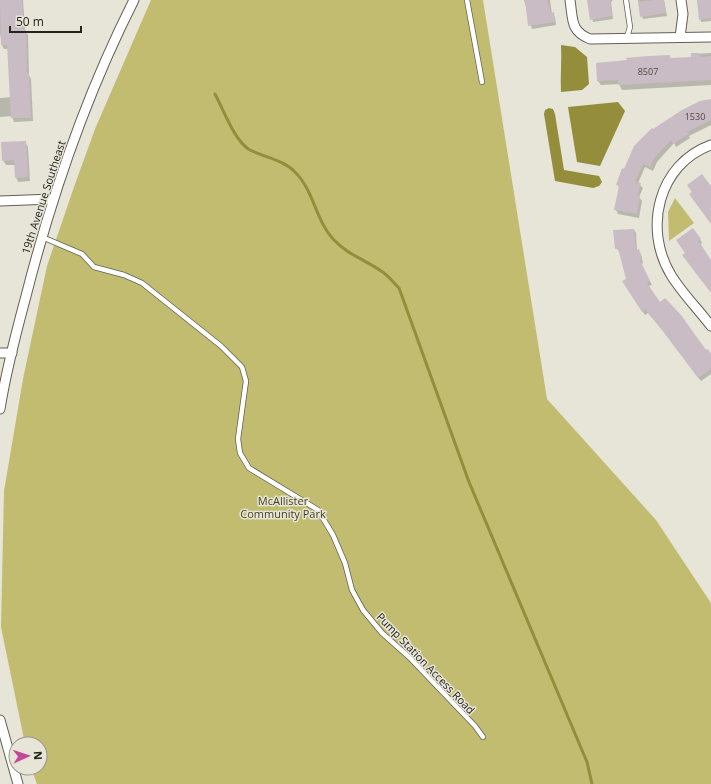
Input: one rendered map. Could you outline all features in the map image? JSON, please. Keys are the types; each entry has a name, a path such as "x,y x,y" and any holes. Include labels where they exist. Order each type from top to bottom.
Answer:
{"street":[{"name":"19th Avenue Southeast","path":"0,409 12,353 53,199 96,82 134,0"},
{"path":"570,0 574,28 583,36 600,40 628,37 711,38"},
{"path":"680,37 683,14 681,0"},
{"path":"709,148 690,156 667,182 659,200 656,232 671,274 711,326"},
{"path":"0,201 53,199"},
{"path":"0,353 12,353"},
{"path":"0,720 18,784"}],"lane":[{"path":"467,0 482,82"},
{"path":"626,0 630,27 628,37"},
{"name":"Pump Station Access Road","path":"42,237 82,254 94,267 124,275 142,283 221,346 242,368 246,381 238,439 240,453 248,468 318,510 333,535 344,563 352,590 363,610 382,633 409,657 475,726 483,737"}],"green space":[{"name":"McAllister Community Park","path":"151,0 483,0 547,399 656,520 711,603 711,784 37,784 34,776 48,776 48,736 23,736 1,627 4,491 23,379 47,266 95,129"},
{"path":"675,198 694,223 669,241 668,212"}],"shaded area":[{"path":"561,45 575,47 587,57 589,84 582,90 561,92"},
{"path":"618,102 625,111 600,166 577,162 568,107"},
{"path":"549,108 553,109 555,114 564,170 599,176 602,182 599,186 593,188 555,181 544,114 545,110"}],"building":[{"path":"0,0 22,0 24,30 26,30 27,74 29,74 31,118 11,118 7,45 1,45"},
{"path":"525,0 547,0 551,13 554,12 555,22 528,26"},
{"path":"587,0 610,0 612,16 590,20"},
{"path":"664,0 666,13 640,17 638,2"},
{"path":"697,0 711,0 711,18 699,20"},
{"path":"691,53 699,53 700,57 711,56 711,80 618,85 618,80 597,81 596,63 648,56 670,55 670,58 691,57"},
{"path":"711,99 711,120 687,132 689,134 673,144 671,140 655,157 650,167 643,164 635,181 641,183 637,196 640,196 637,214 614,210 619,186 616,185 622,168 624,169 634,146 652,128 653,129 682,110 700,101"},
{"path":"26,141 28,177 15,178 14,160 2,161 1,142"},
{"path":"702,174 711,186 711,224 689,194 692,192 687,185"},
{"path":"693,228 701,239 698,240 711,260 711,293 682,255 685,253 676,240"},
{"path":"634,229 636,250 639,249 642,259 640,260 650,281 647,283 660,302 665,298 681,315 706,350 708,349 711,354 711,369 698,378 645,309 642,312 622,281 626,279 618,248 615,249 613,230"}],"waterway":[{"path":"215,94 239,140 250,150 279,161 290,167 306,187 322,223 333,239 350,253 384,273 399,288 469,482 587,762 592,784"}]}
